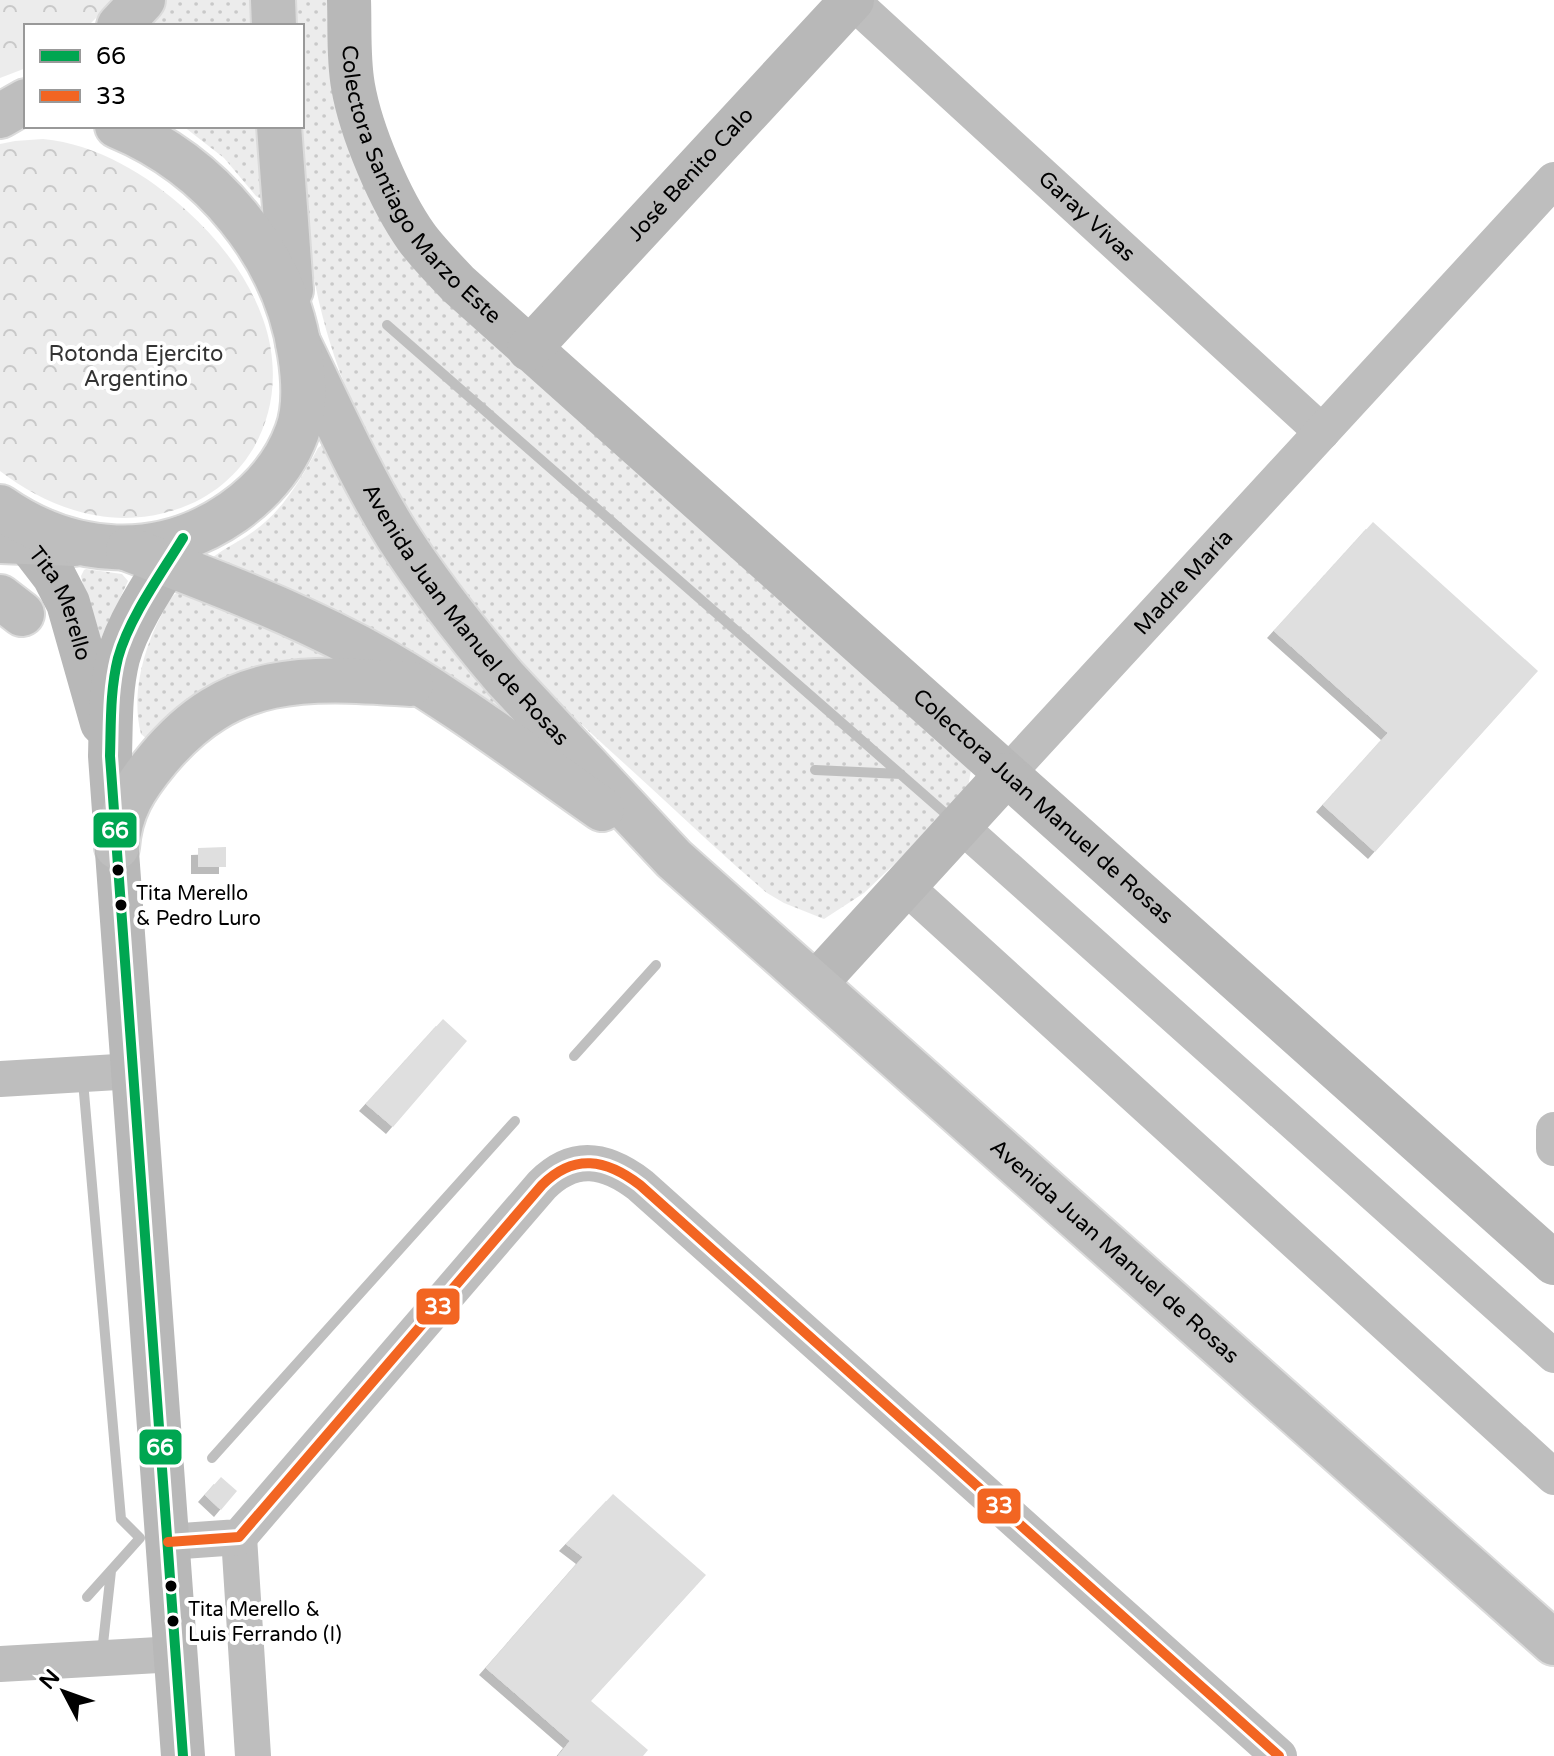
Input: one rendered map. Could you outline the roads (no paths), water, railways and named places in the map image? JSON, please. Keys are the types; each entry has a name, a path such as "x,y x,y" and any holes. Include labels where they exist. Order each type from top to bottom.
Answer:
{"highway":[{"path":"121,24 143,0"},
{"path":"273,0 274,24"},
{"path":"0,116 24,102"},
{"path":"0,116 24,112"},
{"path":"121,128 188,168 240,217 275,274 296,332"},
{"path":"175,551 244,505 261,489 288,452 297,431 303,387 279,128"},
{"name":"Avenida Juan Manuel de Rosas","path":"296,332 380,506 434,589 505,678 674,859 1554,1643"},
{"name":"Avenida Juan Manuel de Rosas","path":"8,524 17,519 71,541 108,547 175,551 232,587 360,648 421,685 674,859"},
{"path":"117,847 119,825 148,771 181,734 220,706 264,687 297,681 351,680 421,685"}],"street":[{"name":"Colectora Santiago Marzo Este","path":"349,0 352,85 364,126 392,195 409,226 430,253 465,291 529,349"},
{"name":"José Benito Calo","path":"529,349 852,0"},
{"name":"Garay Vivas","path":"852,0 1322,432"},
{"name":"Madre María","path":"815,984 1554,180"},
{"name":"Colectora Juan Manuel de Rosas","path":"529,349 1554,1263"},
{"name":"Tita Merello","path":"8,524 54,576 68,603 110,756"},
{"name":"Tita Merello","path":"175,551 133,622 119,656 112,696 110,756 183,1756"},
{"path":"7,605 40,627 90,681"},
{"path":"905,886 1554,1477"},
{"path":"0,1079 134,1071"},
{"path":"1554,1130 1554,1145"},
{"path":"253,1756 239,1537 542,1185 560,1171 587,1163 614,1169 640,1185 1279,1756"},
{"path":"168,1542 239,1537"},
{"path":"0,1664 176,1654"}],"waterway":[{"path":"387,325 946,814"},
{"path":"815,770 901,774"},
{"path":"973,837 1554,1356"},
{"path":"574,1056 656,965"},
{"path":"83,1081 121,1519 140,1538 87,1597"},
{"path":"212,1458 515,1121"},
{"path":"102,1653 111,1571"}],"place":[{"name":"Tita Merello & Pedro Luro","path":"121,905"},
{"name":"Tita Merello & Luis Ferrando (I)","path":"173,1621"}],"park label":[{"name":"Rotonda Ejercito Argentino","path":"136,366"}]}
